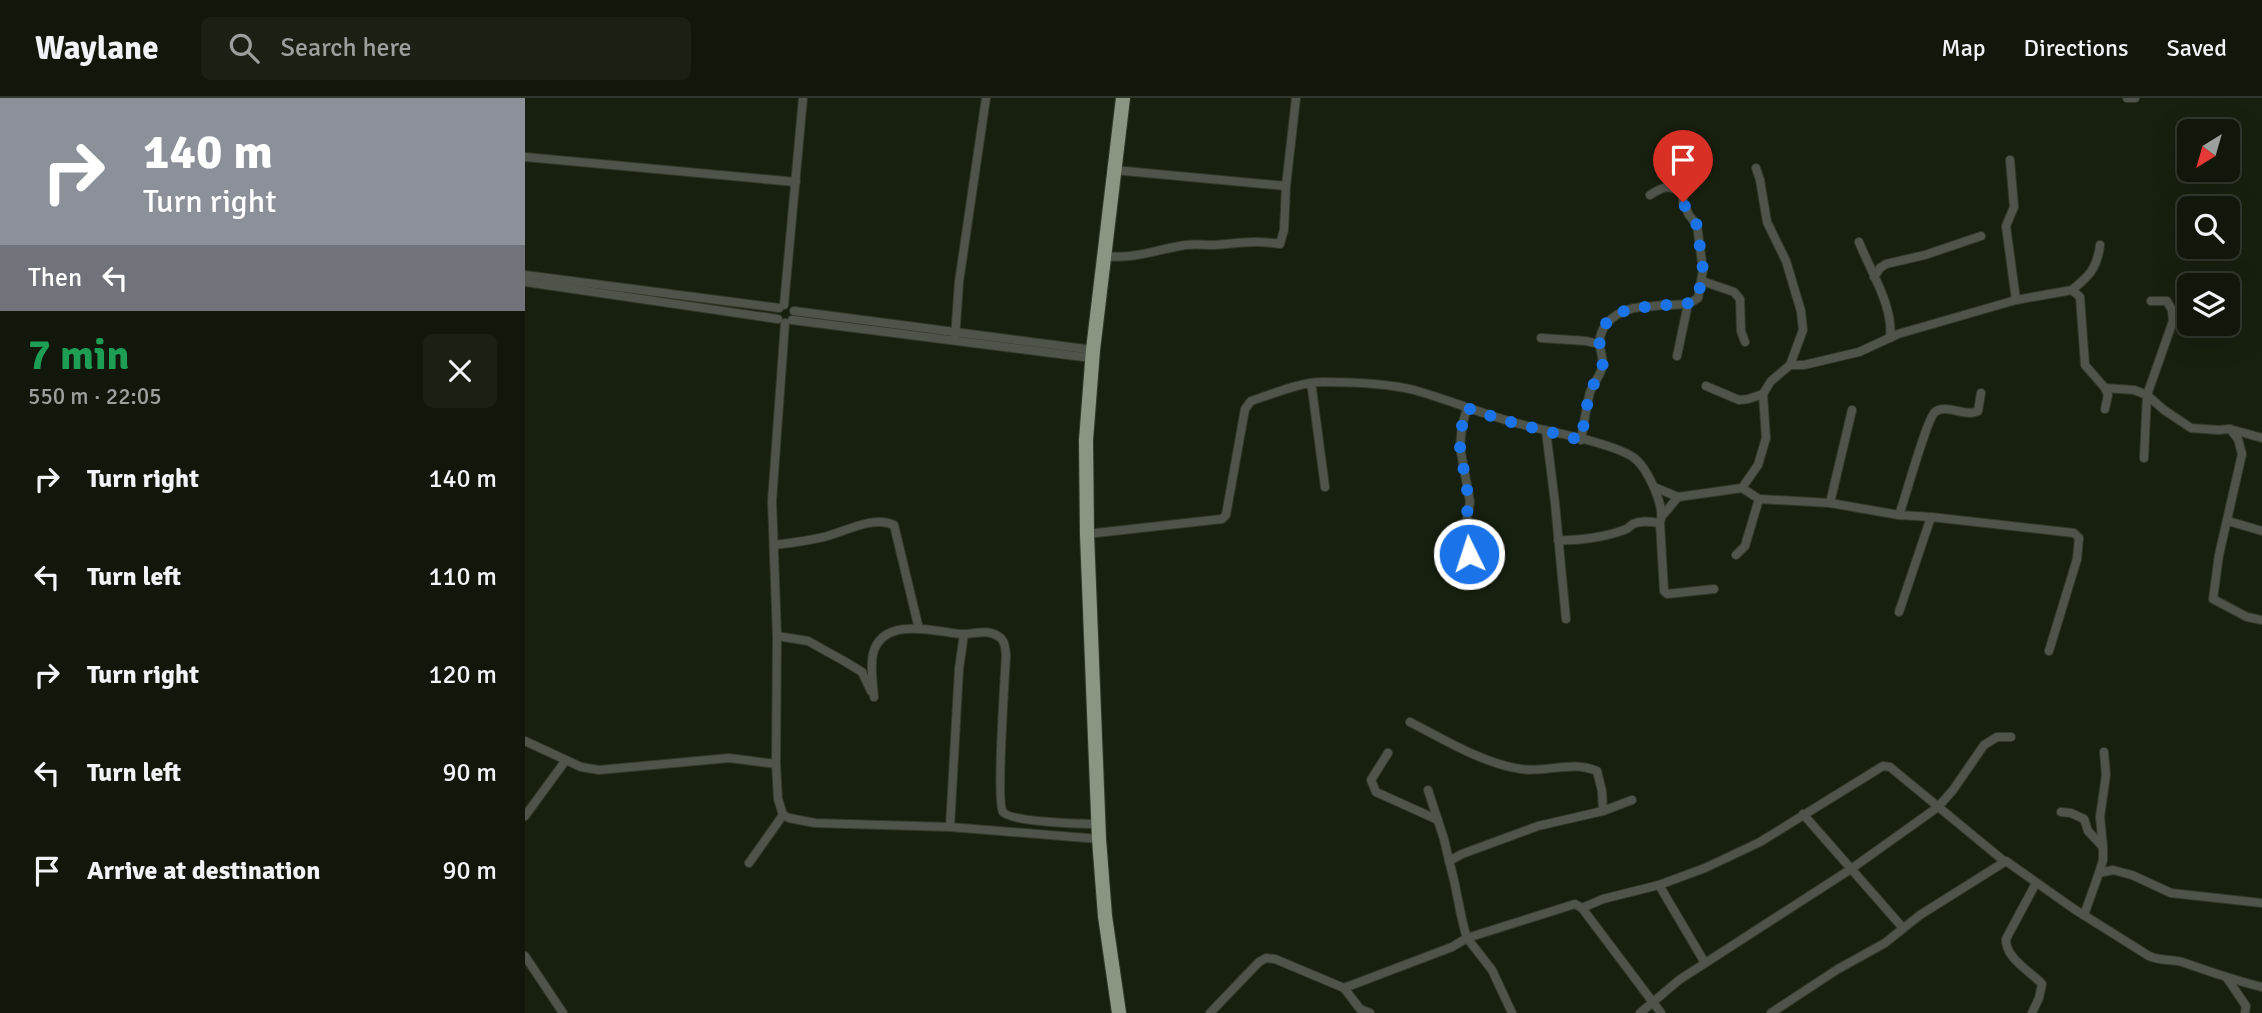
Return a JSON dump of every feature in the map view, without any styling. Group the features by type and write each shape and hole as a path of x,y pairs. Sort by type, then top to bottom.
{"highway":[{"path":"1119,1013 1105,916 1098,824 1086,440 1092,354 1123,98"}],"street":[{"path":"787,318 776,312 781,306 803,98"},
{"path":"955,336 959,282 986,98"},
{"path":"1104,256 1133,257 1186,245 1216,245 1241,241 1280,244 1284,230 1296,98"},
{"path":"2127,98 2135,98"},
{"path":"525,157 796,182"},
{"path":"2010,160 2014,207 2006,226 2016,300"},
{"path":"1742,488 1758,465 1766,438 1763,394 1771,381 1790,365 1803,330 1801,311 1786,261 1767,222 1756,168"},
{"path":"1114,170 1286,186"},
{"path":"1581,440 1588,399 1602,369 1603,356 1599,344 1602,329 1617,313 1640,307 1688,304 1698,298 1703,270 1697,225 1683,202 1683,192 1663,187 1650,195"},
{"path":"1874,277 1879,268 1887,264 1925,256 1981,236"},
{"path":"1859,242 1892,326 1890,338"},
{"path":"1790,365 1804,365 1859,352 1890,338 2016,300 2072,290 2091,274 2100,246"},
{"path":"525,275 791,307 787,318 772,501 777,636 776,764 778,799 783,815"},
{"path":"1702,281 1734,292 1739,299 1741,331 1745,342"},
{"path":"525,282 787,318 1092,354"},
{"path":"2072,290 2080,297 2085,365 2105,388 2108,395 2105,408"},
{"path":"2144,458 2147,395 2172,321 2172,310 2167,301 2151,301"},
{"path":"1677,356 1688,304"},
{"path":"1541,338 1599,344"},
{"path":"1087,534 1221,519 1226,515 1245,409 1251,401 1319,382 1365,384 1412,390 1631,456 1654,487 1662,519 1664,591 1667,594 1714,589"},
{"path":"1310,384 1325,487"},
{"path":"1706,386 1739,400 1763,394"},
{"path":"2105,388 2134,390 2147,395 2164,411 2191,428 2230,429 2262,438"},
{"path":"1899,515 1924,432 1934,412 1942,410 1972,414 1978,411 1981,393"},
{"path":"1467,408 1460,447 1469,502 1465,524 1472,574"},
{"path":"1830,503 1852,410"},
{"path":"2230,429 2238,439 2242,454 2219,555 2213,599 2247,617 2262,620"},
{"path":"1546,431 1566,619"},
{"path":"1654,487 1678,497 1742,488 1759,499 1830,503 1899,515 2074,533 2079,538 2077,559 2049,651"},
{"path":"1558,540 1571,541 1625,530 1635,523 1662,519 1678,497"},
{"path":"1737,555 1745,545 1759,499"},
{"path":"1899,612 1931,517"},
{"path":"774,545 801,542 878,522 894,524 919,629"},
{"path":"2228,522 2262,531"},
{"path":"777,636 808,640 862,672 874,697 872,656 879,642 889,633 919,629 964,634 992,633 1003,639 1005,648 1000,777 1002,811 1009,816 1025,819 1098,824"},
{"path":"950,827 964,634"},
{"path":"1410,722 1504,766 1524,770 1587,766 1597,771 1603,811"},
{"path":"1640,1013 1679,980 1851,869 1938,807 1985,745 1997,737 2011,737"},
{"path":"525,741 581,767 599,770 729,758 776,764"},
{"path":"2084,915 2103,860 2100,817 2106,775 2104,752"},
{"path":"1388,754 1371,780 1376,792 1438,820"},
{"path":"525,816 566,760"},
{"path":"1582,908 1602,899 1659,885 1705,868 1760,842 1883,766 1890,767 2004,861 2149,956 2158,960 2179,961 2262,987"},
{"path":"1428,790 1449,861 1459,914 1467,938 1492,970 1512,1013"},
{"path":"1449,861 1538,826 1603,811 1632,800"},
{"path":"2060,812 2071,813 2084,819 2100,817"},
{"path":"1803,814 1903,928"},
{"path":"783,815 815,823 950,827 1099,839"},
{"path":"749,863 783,815"},
{"path":"2084,819 2088,831 2103,847"},
{"path":"1773,1012 1846,963 1885,943 1903,928 2004,861"},
{"path":"2099,873 2113,870 2132,875 2171,893 2262,903"},
{"path":"2032,1013 2042,984 2010,954 2006,939 2036,883"},
{"path":"1659,885 1705,963"},
{"path":"1344,988 1452,947 1467,938 1575,904 1582,908 1661,1013"},
{"path":"525,956 563,1013"},
{"path":"1210,1013 1266,958 1275,959 1344,988 1360,1009 1370,1013"},
{"path":"2227,978 2246,1006 2245,1013"}],"route":[{"path":"1469,554 1465,524 1469,502 1460,447 1467,408 1581,440 1591,389 1602,369 1603,356 1599,344 1602,329 1610,319 1617,313 1640,307 1654,308 1667,304 1680,306 1692,303 1698,298 1703,270 1697,225 1683,202"}]}
